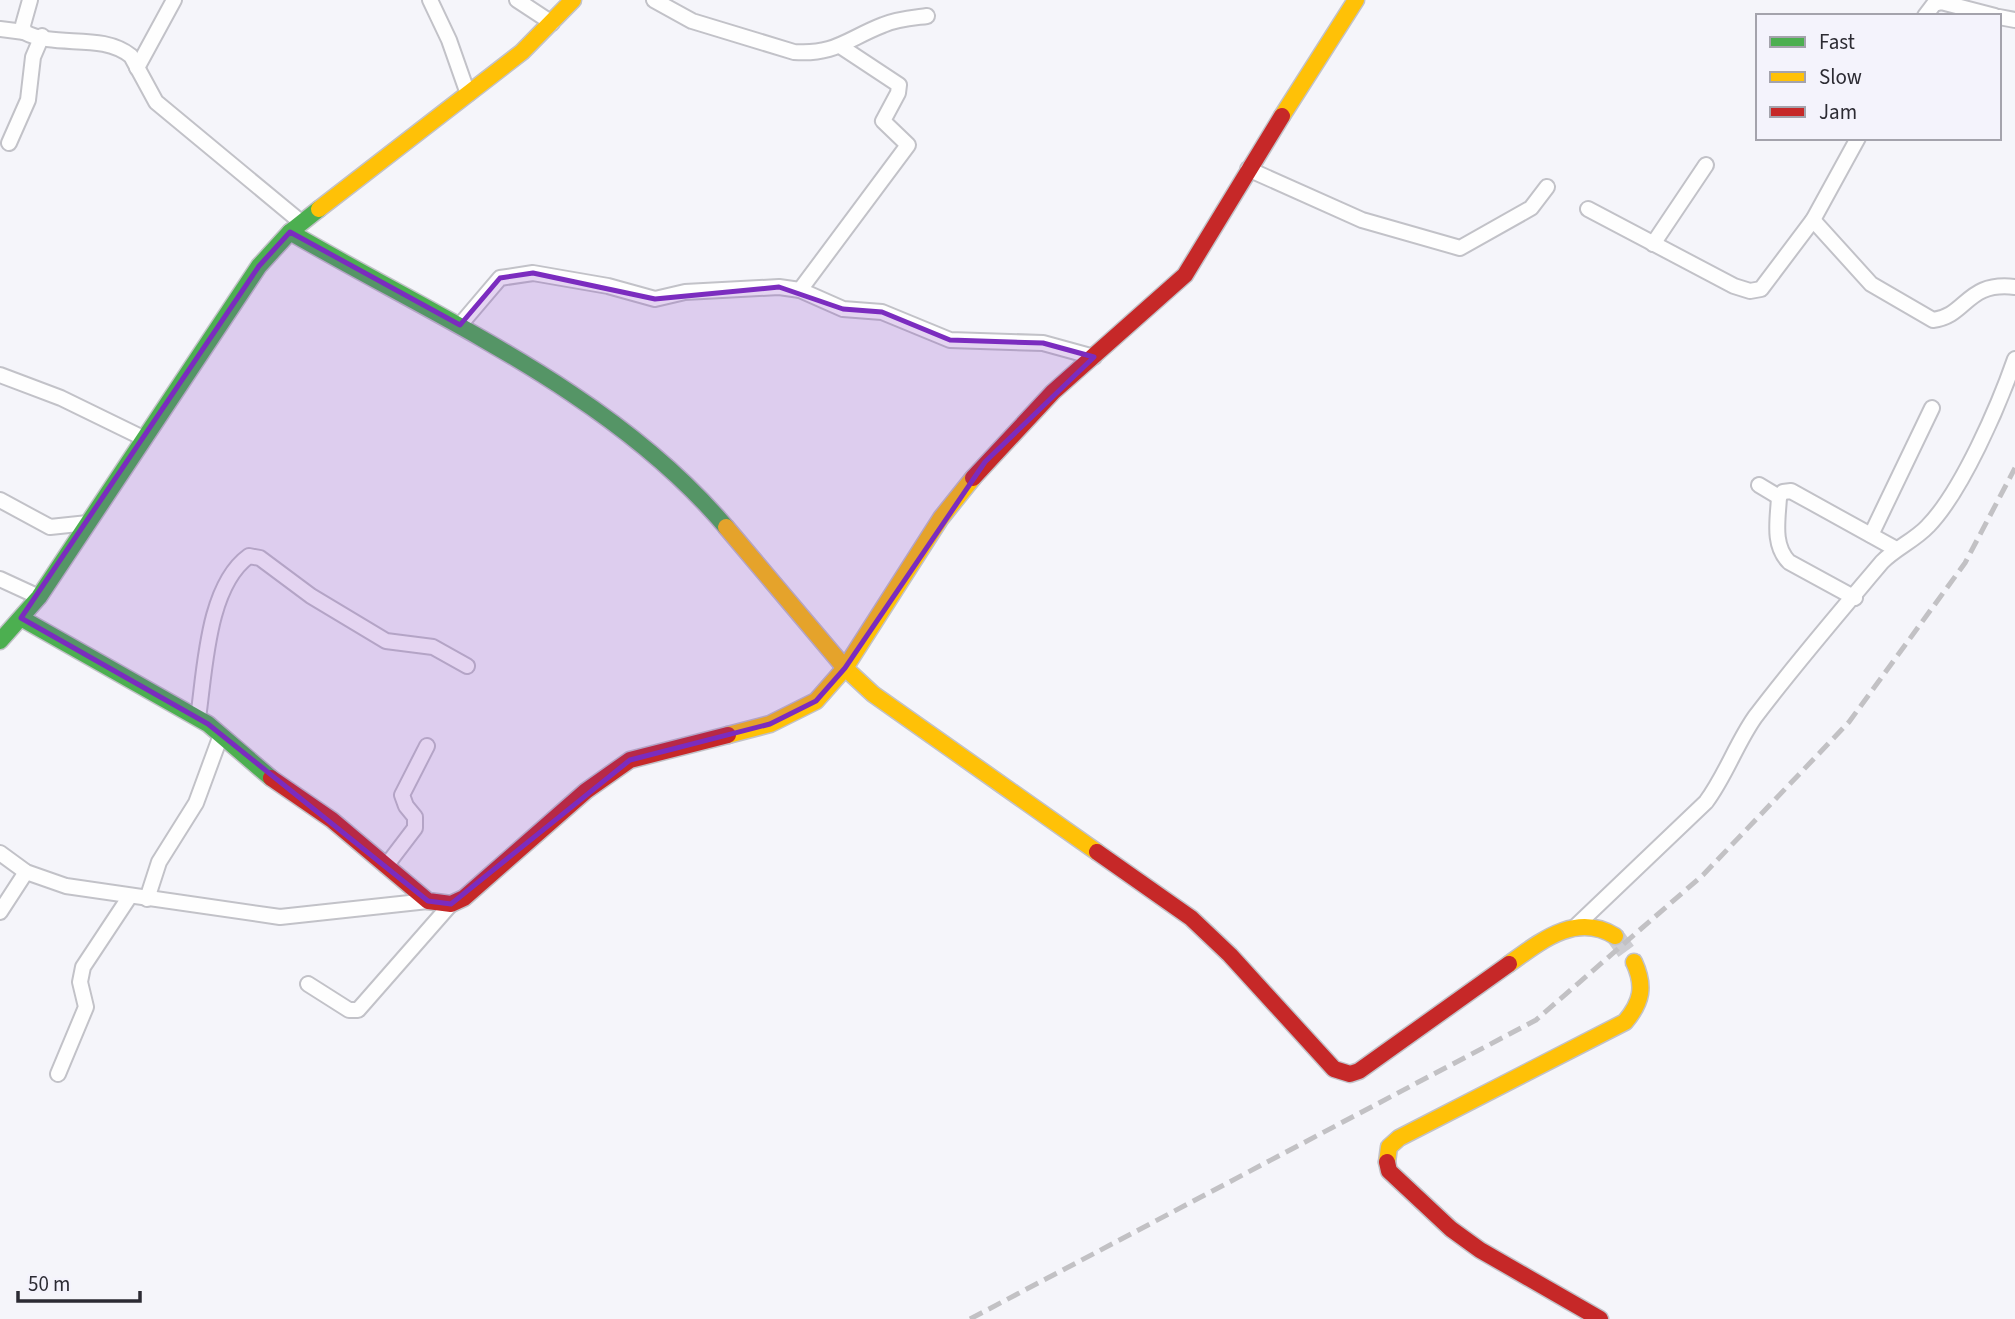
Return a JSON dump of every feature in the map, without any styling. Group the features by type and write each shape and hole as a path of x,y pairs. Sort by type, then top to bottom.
{"street":[{"path":"24,32 23,25 30,0"},
{"path":"137,68 160,20 174,0"},
{"path":"429,0 449,40 468,94"},
{"path":"517,0 552,23"},
{"path":"0,641 39,597 259,266 296,227 522,52 573,0"},
{"path":"654,0 692,21 794,51 821,53 886,23 927,16"},
{"path":"308,984 349,1010 358,1010 451,904 464,898 586,791 630,760 770,724 816,701 845,668 968,483 1030,415 1185,275 1208,246 1248,169 1356,0"},
{"path":"1926,14 1934,4 1950,2 1990,14"},
{"path":"0,29 117,47 131,56 156,102 296,227 376,282 506,350 617,427 689,485 845,668 873,694 1191,918 1230,955 1334,1069 1341,1073 1359,1071 1519,954 1548,936 1576,926 1594,926 1615,936"},
{"path":"9,144 28,100 33,57 42,36"},
{"path":"800,290 908,145 883,121 898,93 899,85 840,46"},
{"path":"1588,209 1734,286 1750,291 1761,289 1813,220 1857,140"},
{"path":"1653,244 1706,165"},
{"path":"1248,169 1362,220 1456,248 1464,248 1505,220 1531,208 1547,187"},
{"path":"1813,220 1871,285 1933,320 1941,319 1977,291 1997,286 2015,287"},
{"path":"460,325 493,284 520,273 608,286 655,299 685,292 752,288 800,290 843,309 882,312 950,340 1043,343 1094,356"},
{"path":"1576,926 1706,802 1720,783 1754,719 1896,549 1914,538 1940,512 1976,446 2015,359"},
{"path":"0,375 61,398 143,438"},
{"path":"1871,535 1932,408"},
{"path":"1759,485 1779,497"},
{"path":"1854,598 1789,562 1782,555 1777,537 1779,497 1783,492 1791,491 1896,549"},
{"path":"0,500 50,527 88,523"},
{"path":"198,718 215,615 227,580 249,556 260,558 318,601 386,641 433,647 467,666"},
{"path":"0,579 39,597"},
{"path":"21,618 198,718 266,775 332,820 428,901"},
{"path":"148,899 159,862 196,803 221,735"},
{"path":"386,866 415,828 415,817 406,806 402,795 427,746"},
{"path":"0,853 26,872 66,886 280,917 428,901 451,904"},
{"path":"0,912 26,872"},
{"path":"58,1074 86,1007 80,982 83,967 130,896"},
{"path":"1600,1319 1451,1230 1389,1171 1386,1156 1399,1138 1625,1022 1641,1003 1643,989 1634,962"}],"highlighted area":[{"path":"290,232 460,325 500,278 533,273 655,299 779,287 843,309 882,312 950,340 1043,343 1094,357 985,462 845,668 816,701 770,724 630,760 451,904 428,901 208,724 21,618 259,266"}],"tunnel":[{"path":"1615,936 1634,962"}],"railway":[{"path":"970,1319 1536,1020 1703,875 1849,722 1965,563 2015,468"}],"traffic: fast":[{"path":"0,641 39,597 259,266 290,232 319,209"},
{"path":"290,232 464,328 578,398 631,437 681,479 726,527"},
{"path":"21,618 208,724 271,778"}],"traffic: slow":[{"path":"319,209 522,52 573,0"},
{"path":"1282,116 1356,0"},
{"path":"728,735 770,724 816,701 845,668 941,518 973,478"},
{"path":"726,527 845,668 873,694 1097,852"},
{"path":"1509,964 1546,939 1573,928 1601,929 1615,936"},
{"path":"1387,1162 1389,1147 1399,1138 1625,1022 1635,1008 1640,993 1640,979 1634,962"}],"traffic: jam":[{"path":"973,478 1053,392 1185,275 1282,116"},
{"path":"271,778 332,820 428,901 451,904 464,898 586,791 630,760 728,735"},
{"path":"1097,852 1191,918 1230,955 1334,1069 1350,1074 1359,1071 1509,964"},
{"path":"1387,1162 1389,1171 1451,1229 1480,1250 1600,1319"}]}
